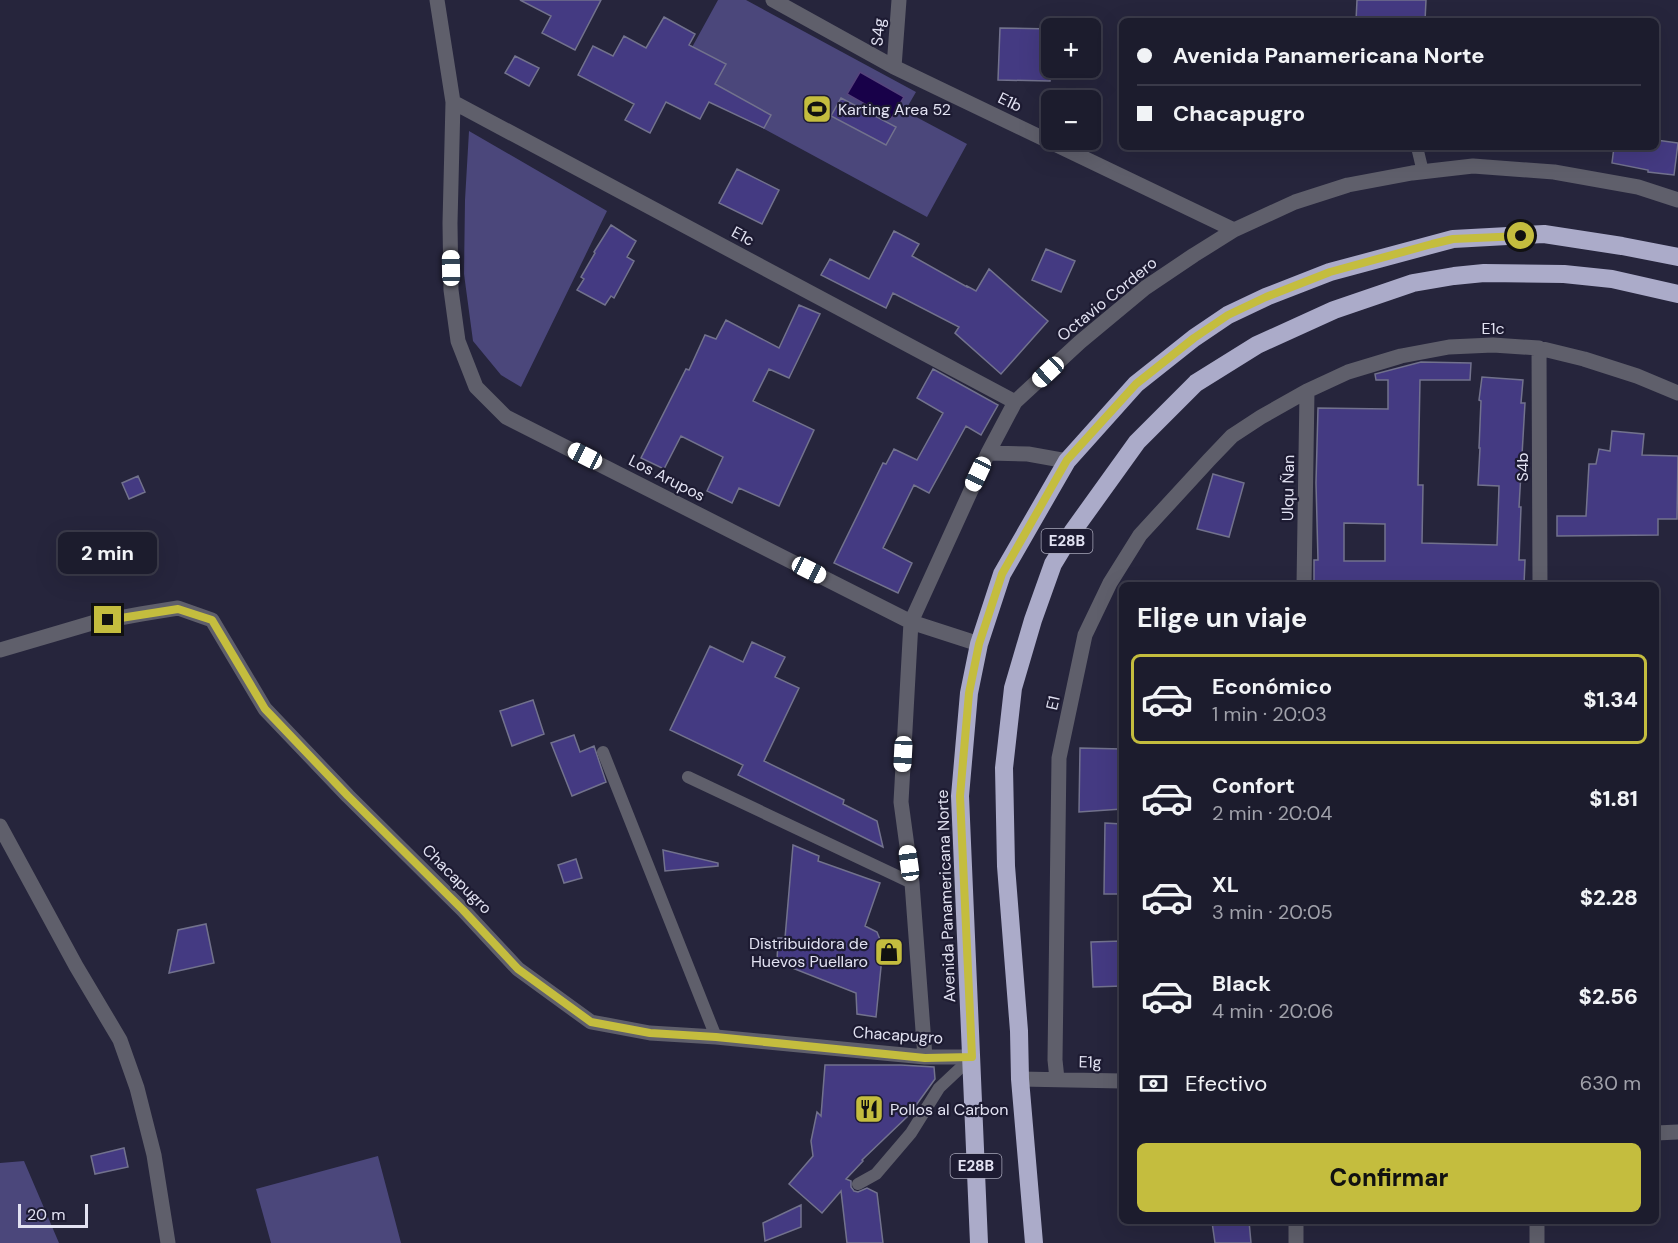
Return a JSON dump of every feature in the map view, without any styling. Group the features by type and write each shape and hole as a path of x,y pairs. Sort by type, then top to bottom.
{"highway":[{"name":"Avenida Panamericana Norte","path":"979,1243 960,796 969,693 979,644 1002,574 1067,460 1136,384 1194,338 1228,315 1266,297 1330,272 1453,239 1544,234 1678,257"},
{"name":"E28B","path":"1034,1243 1020,1079 1019,1031 1006,866 1004,768 1013,688 1053,564 1073,531 1137,442 1196,383 1257,345 1334,310 1413,283 1484,273 1564,274 1612,279 1678,294"}],"street":[{"name":"Los Arupos","path":"436,0 453,102 451,290 458,341 476,387 506,417 911,622 979,644"},
{"name":"E1b","path":"773,0 894,67 1234,230"},
{"name":"S4g","path":"894,67 899,0"},
{"name":"E1c","path":"453,102 1015,402"},
{"name":"Octavio Cordero","path":"925,1058 912,883 901,802 911,622 988,453 1015,402 1080,342 1145,288 1234,230 1295,202 1348,185 1473,166 1554,172 1638,187 1678,200"},
{"name":"E1c","path":"1307,391 1348,372 1411,354 1449,347 1493,345 1539,348 1626,373 1678,393"},
{"name":"S4b","path":"1539,348 1540,582"},
{"name":"Ulqu Ñan","path":"1304,582 1307,391"},
{"name":"E1","path":"1058,1079 1055,1060 1059,758 1085,636 1110,583 1140,535 1186,483 1232,436 1260,417 1307,391"},
{"path":"988,453 1028,454 1067,460"},
{"name":"Chacapugro","path":"0,650 92,623 150,612 178,609 212,620 265,709 518,969 591,1022 650,1033 716,1037 925,1058 972,1057"},
{"path":"0,826 76,966 120,1040 137,1088 154,1155 168,1243"},
{"path":"1020,1079 1058,1079"},
{"name":"E1g","path":"1058,1079 1119,1081"},
{"path":"1659,1133 1678,1132"},
{"path":"1296,1224 1296,1243"},
{"path":"1537,1224 1537,1243"}],"lane":[{"path":"1418,150 1423,172"},
{"path":"603,752 716,1037"},
{"path":"688,777 912,883"},
{"path":"858,1184 876,1174 911,1133 939,1088 972,1057"}],"shaded area":[{"name":"Karting Area 52","path":"718,0 746,0 916,92 905,111 967,144 927,217 674,80"},
{"path":"860,72 904,97 891,119 847,94"},
{"path":"469,131 607,211 521,387 501,375 473,341 464,274"},
{"path":"378,1156 401,1243 271,1243 256,1189"},
{"path":"24,1161 59,1243 0,1243 0,1163"}],"building":[{"path":"520,0 601,0 575,50 542,33 551,16"},
{"path":"1357,0 1426,0 1425,18 1356,18"},
{"path":"664,17 695,34 689,45 726,64 715,84 771,115 764,128 709,102 700,119 666,102 650,133 625,120 634,104 578,75 593,46 613,56 624,36 646,48"},
{"path":"1000,28 1041,29 1041,78 1050,78 1050,81 998,80"},
{"path":"515,56 539,68 529,86 505,73"},
{"path":"841,98 896,127 886,145 831,116"},
{"path":"1659,140 1678,143 1674,175 1648,172 1648,170 1612,163 1614,150 1659,150"},
{"path":"737,169 779,190 762,224 719,203"},
{"path":"611,225 636,241 627,257 634,261 614,298 611,296 605,305 577,290 584,279 581,277 594,252"},
{"path":"894,231 919,244 912,256 976,291 989,269 1048,321 1001,374 955,333 959,327 893,293 886,308 821,275 830,259 869,279"},
{"path":"1046,249 1075,261 1061,292 1032,280"},
{"path":"799,305 820,314 789,378 769,369 753,401 814,430 779,506 739,488 732,503 707,491 723,457 681,436 664,469 641,458 686,369 689,370 705,335 716,339 726,320 779,348"},
{"path":"1421,362 1471,363 1470,380 1420,380 1418,485 1423,485 1422,543 1497,545 1499,486 1478,485 1481,401 1479,400 1482,377 1523,380 1521,403 1525,403 1519,507 1521,507 1519,560 1525,560 1524,582 1314,582 1314,560 1318,560 1316,483 1318,408 1388,409 1388,380 1376,380 1375,374","holes":["1344,523 1385,524 1385,561 1344,561"]},
{"path":"933,369 998,405 981,435 966,426 929,493 914,485 883,548 912,563 898,593 834,563 883,463 886,464 894,449 917,460 943,413 917,398"},
{"path":"1612,431 1644,434 1642,455 1678,456 1677,519 1658,519 1658,535 1557,536 1557,516 1586,516 1589,464 1596,464 1599,449 1610,451"},
{"path":"1213,474 1244,483 1229,537 1197,529"},
{"path":"138,476 145,492 129,499 122,483"},
{"path":"752,642 785,657 775,677 799,688 764,761 844,800 843,804 877,821 883,847 738,775 743,765 670,730 710,646 743,662"},
{"path":"533,700 544,734 512,746 500,711"},
{"path":"574,735 580,752 594,746 606,782 572,796 551,743"},
{"path":"1080,748 1119,749 1119,809 1079,812"},
{"path":"1105,823 1119,824 1119,894 1104,894"},
{"path":"793,845 819,856 818,861 880,883 865,926 877,932 883,947 876,1017 857,1014 856,993 777,962 778,938 785,938"},
{"path":"663,850 718,863 718,866 665,871"},
{"path":"576,859 582,878 564,883 558,865"},
{"path":"206,924 214,963 169,973 178,930"},
{"path":"1119,941 1119,986 1093,987 1091,942"},
{"path":"825,1065 934,1067 935,1079 909,1115 862,1160 846,1179 851,1181 854,1191 858,1192 867,1188 877,1193 883,1243 847,1243 841,1191 822,1213 789,1184 813,1156 811,1141 817,1112 821,1116"},
{"path":"124,1148 128,1167 95,1174 91,1156"},
{"path":"801,1205 801,1227 765,1241 763,1223"},
{"path":"1212,1224 1249,1224 1251,1243 1215,1243"}],"place":[{"name":"Karting Area 52","path":"817,109"},
{"name":"Distribuidora de Huevos Puellaro","path":"889,952"},
{"name":"Pollos al Carbon","path":"869,1109"}],"route":[{"path":"108,620 178,609 212,620 265,709 518,969 591,1022 650,1033 716,1037 925,1058 972,1057 960,796 969,693 979,644 1002,574 1067,460 1136,384 1194,338 1228,315 1266,297 1330,272 1432,244 1453,239 1521,236"}]}
